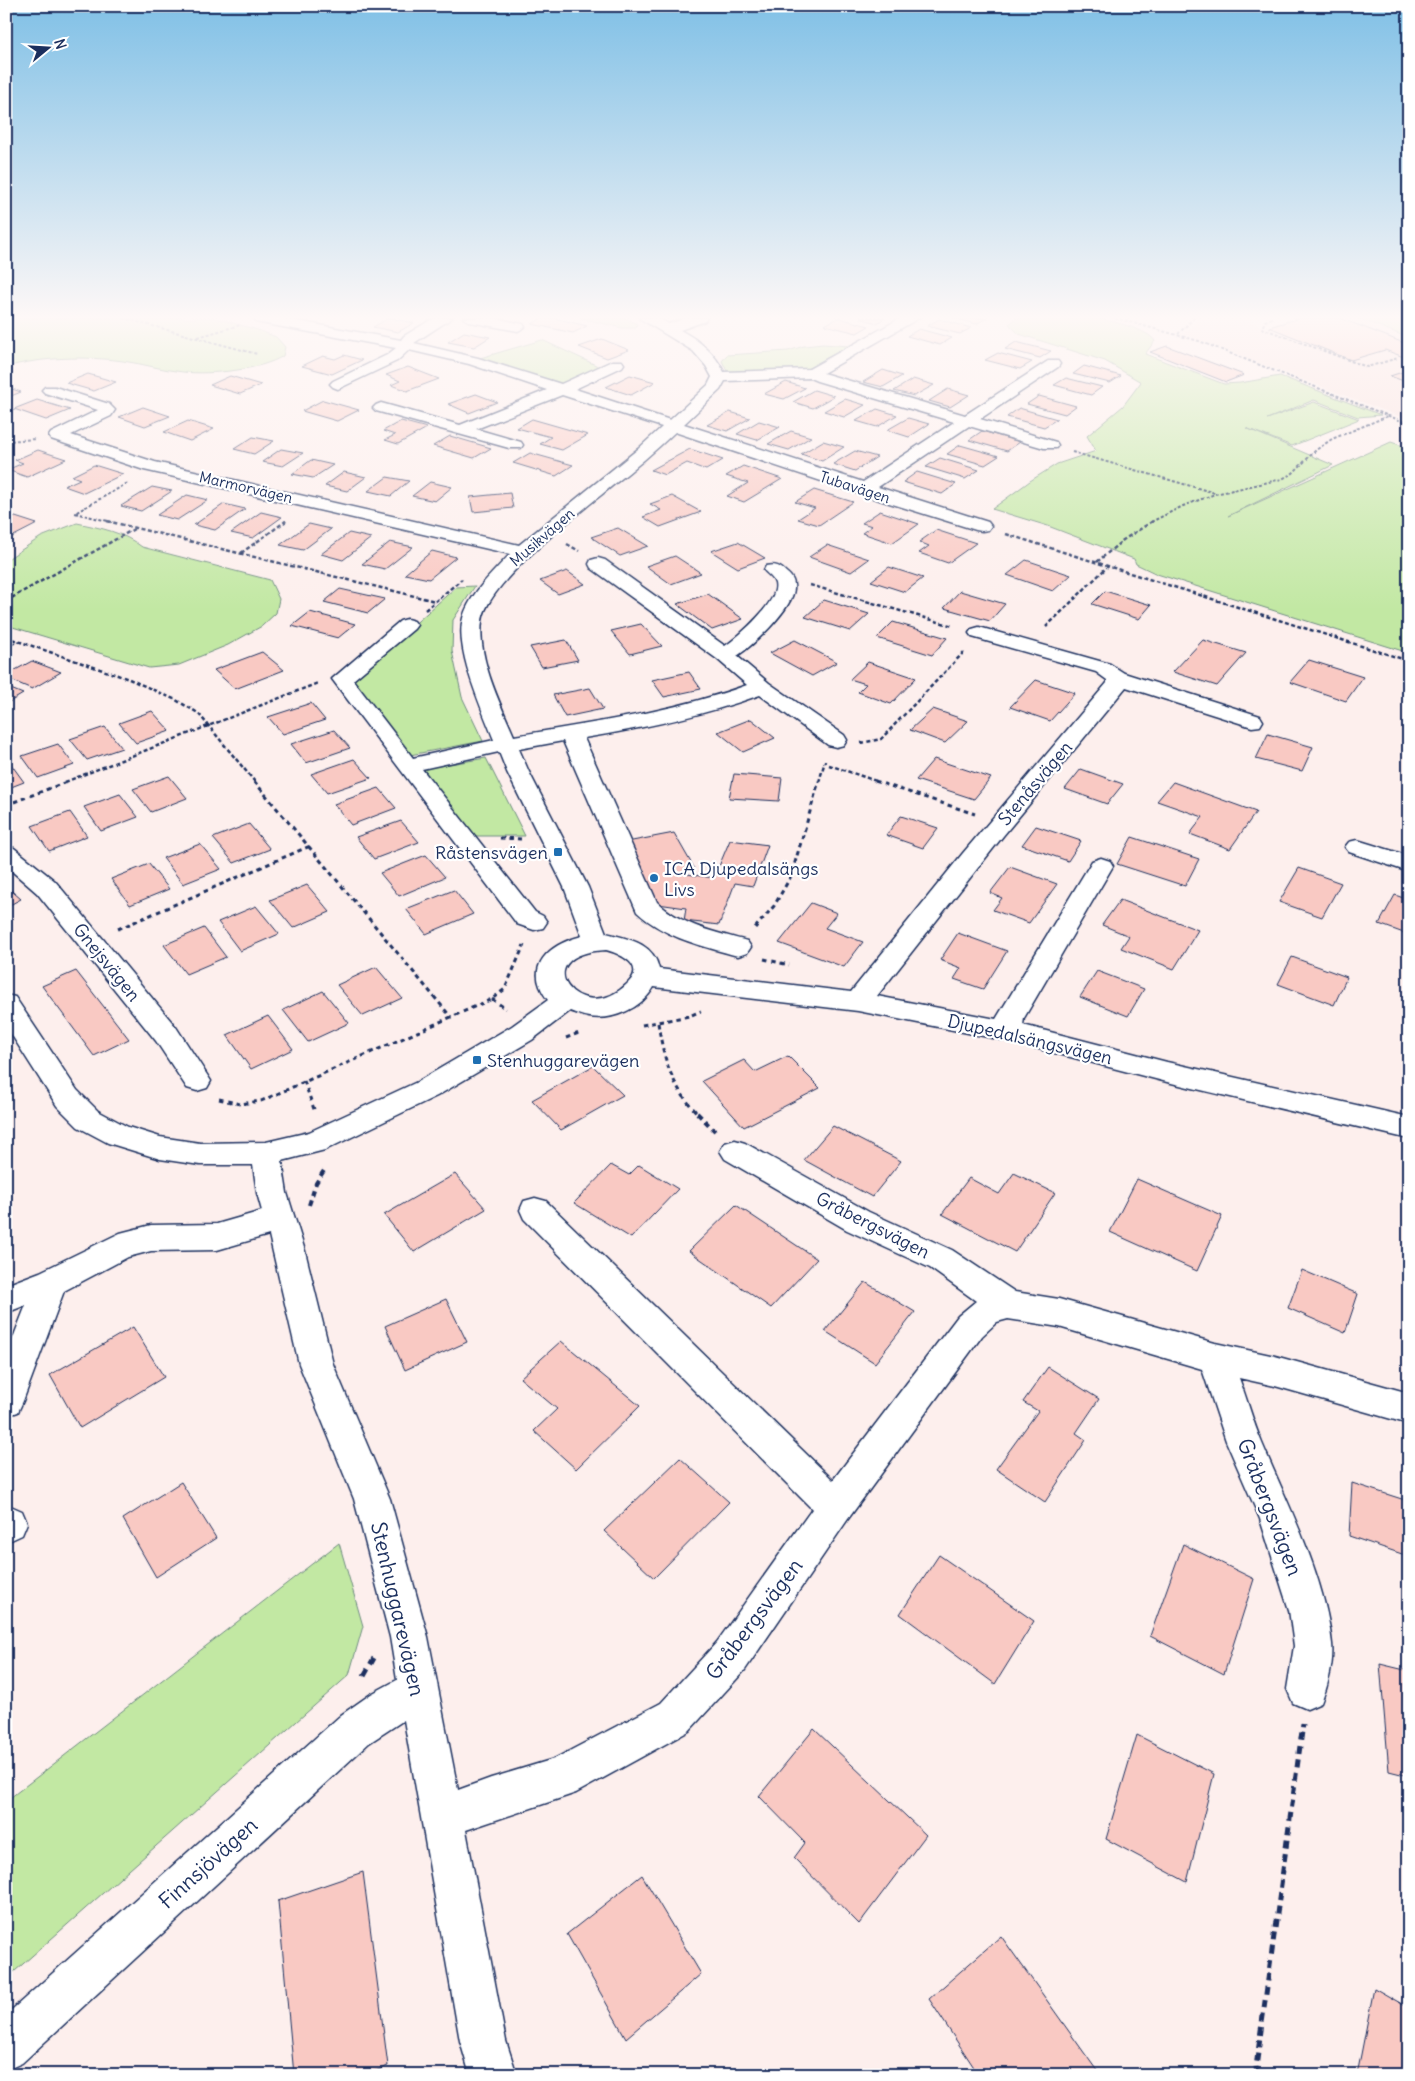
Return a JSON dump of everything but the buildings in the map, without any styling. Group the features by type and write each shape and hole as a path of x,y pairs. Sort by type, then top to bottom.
{"street":[{"path":"57,436 101,415"},
{"path":"407,415 515,445"},
{"path":"461,430 498,415"},
{"name":"Tubavägen","path":"636,415 982,526"},
{"name":"Musikvägen","path":"597,941 576,887 506,745 478,673 472,642 472,619 512,548 548,531 684,415"},
{"path":"945,415 1050,445"},
{"path":"863,489 973,415"},
{"name":"Marmorvägen","path":"57,436 155,467 512,548"},
{"path":"598,564 724,655 762,687 836,740"},
{"path":"724,655 740,645 771,615 785,590 784,580 773,570"},
{"path":"407,625 342,679 465,841 526,918 534,922"},
{"path":"979,633 1103,668 1118,677 1252,721"},
{"name":"Stenåsvägen","path":"858,1002 1002,822 1082,728 1102,700 1118,684 1118,677"},
{"path":"408,766 506,745 687,712 740,696 762,687"},
{"path":"571,734 646,906 657,918 678,928 738,947"},
{"path":"1358,847 1409,864"},
{"name":"Gnejsvägen","path":"6,853 46,887 166,1034 197,1082"},
{"path":"1008,1031 1010,1018 1101,866"},
{"path":"597,941 623,945 637,953 646,964 647,977 641,989 620,1003 592,1008 566,1000 555,990 552,984 551,970 558,958 571,948 597,941"},
{"name":"Djupedalsängsvägen","path":"647,977 858,1002 1008,1031 1167,1072 1409,1128"},
{"path":"6,1004 67,1098 88,1118 118,1135 160,1148 200,1154 266,1153 315,1142 427,1089 522,1033 566,1000"},
{"name":"Gråbergsvägen","path":"735,1151 858,1221 942,1259 1008,1305"},
{"name":"Stenhuggarevägen","path":"266,1153 272,1194 295,1217 289,1251 316,1364 372,1499 409,1637 484,2041 494,2075"},
{"path":"535,1210 835,1507"},
{"path":"6,1299 51,1282 120,1246 151,1238 217,1237 295,1217"},
{"path":"6,1401 51,1282"},
{"name":"Gråbergsvägen","path":"443,1817 491,1799 561,1778 675,1717 731,1656 835,1507 970,1326 987,1311 1008,1305 1059,1312 1215,1358 1275,1370 1409,1409"},
{"name":"Gråbergsvägen","path":"1215,1358 1244,1441 1278,1519 1308,1610 1313,1646 1308,1689"},
{"name":"Finnsjövägen","path":"6,2047 355,1729 386,1708 418,1690"}],"path":[{"path":"1097,562 1116,544 1184,506 1216,493 1280,480 1295,473 1316,450 1357,426 1388,416 1409,424"},
{"path":"6,440 57,436"},
{"path":"1050,445 1216,493"},
{"path":"155,467 75,513 435,601"},
{"path":"240,553 314,502"},
{"path":"982,526 1409,661"},
{"path":"6,601 135,528"},
{"path":"548,531 598,564"},
{"path":"407,625 435,601 512,548"},
{"path":"1026,647 1108,566"},
{"path":"738,947 774,906 792,876 824,764 836,740 849,744 873,742 881,739 976,640 979,633 810,585 785,590"},
{"path":"6,637 146,685 172,697 198,713 451,1017"},
{"path":"6,648 18,641"},
{"path":"6,805 321,682 342,679"},
{"path":"824,764 1002,822"},
{"path":"465,841 474,838 521,839"},
{"path":"89,941 310,846"},
{"path":"197,1082 217,1098 231,1104 245,1105 260,1101 492,999 505,989 534,922"},
{"path":"638,1025 658,1023 689,1016 708,1008 713,984"},
{"path":"658,1023 667,1072 674,1087 692,1109 735,1151"},
{"path":"562,1040 587,1030"},
{"path":"295,1217 309,1205 316,1183 328,1163"},
{"path":"1257,2075 1308,1689"}],"shaded area":[{"path":"1396,415 1409,415 1409,420"}],"green space":[{"path":"1112,415 1277,415 1267,419 1278,415 1349,415 1359,419 1292,446 1246,428 1333,465 1228,516 1391,442 1409,448 1409,653 1157,574 1136,564 1134,559 1048,526 992,509 1057,464 1096,451 1087,436"},
{"path":"1353,415 1380,415 1358,417"},
{"path":"77,523 119,534 142,547 270,580 279,599 276,613 262,626 228,645 179,665 149,668 6,625 6,560 41,537"},
{"path":"475,586 453,620 452,651 462,697 483,741 410,755 352,680 456,587"},
{"path":"486,758 525,836 471,836 420,769"},
{"path":"339,1543 363,1626 349,1675 6,1979 6,1801"}],"place":[{"name":"Råstensvägen","path":"558,852"},
{"name":"ICA Djupedalsängs Livs","path":"654,878"},
{"name":"Stenhuggarevägen","path":"477,1060"}]}
